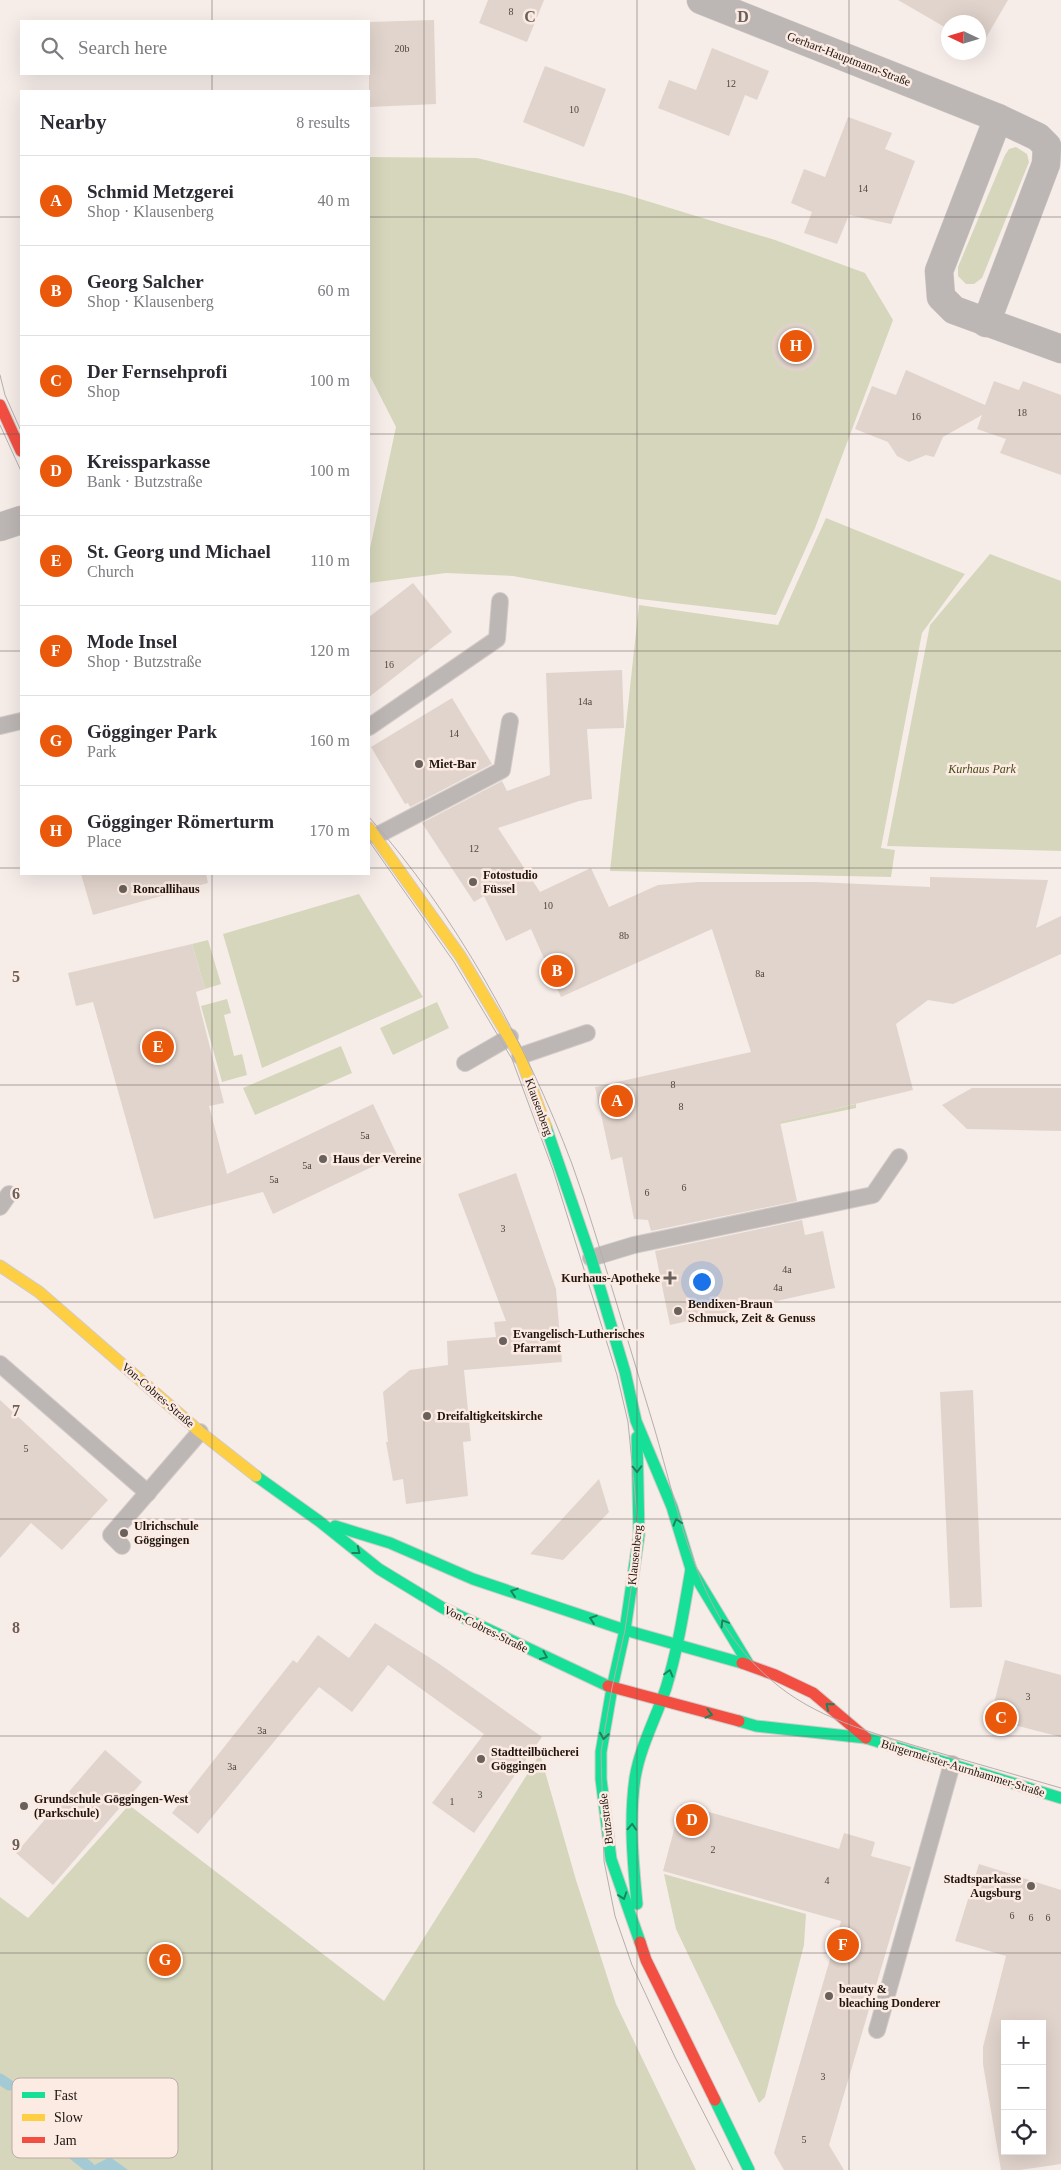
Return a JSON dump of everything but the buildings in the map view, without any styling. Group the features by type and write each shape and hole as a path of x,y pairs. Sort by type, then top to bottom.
{"street":[{"name":"Gerhart-Hauptmann-Straße","path":"701,0 998,118 1038,136 1047,146 1046,164 986,323"},
{"path":"998,118 939,271 941,297 954,310 1061,349"},
{"path":"0,405 20,449"},
{"path":"0,527 20,520"},
{"name":"Klausenberg","path":"372,832 461,957 520,1056 561,1167 591,1258 625,1372 636,1420 672,1507 691,1569 750,1665"},
{"name":"Von-Cobres-Straße","path":"0,1266 39,1292 200,1432 275,1491 319,1521 379,1569 443,1608 612,1688"},
{"name":"Klausenberg","path":"612,1688 625,1630 640,1535 636,1420"},
{"name":"Von-Cobres-Straße","path":"319,1521 390,1544 473,1579 625,1630"},
{"name":"Klausenberg","path":"661,1702 677,1645 691,1569"},
{"name":"Bürgermeister-Aurnhammer-Straße","path":"625,1630 750,1665 813,1693 866,1738"},
{"name":"Bürgermeister-Aurnhammer-Straße","path":"612,1688 756,1726 866,1738 1061,1798"},
{"name":"Butzstraße","path":"612,1688 601,1752 601,1779 611,1859 640,1945 749,2170"},
{"name":"Butzstraße","path":"640,1945 631,1834 636,1778 640,1760 661,1702"}],"lane":[{"path":"370,726 497,639 500,601"},
{"path":"0,726 20,721"},
{"path":"372,832 502,770 510,721"},
{"path":"520,1056 587,1033"},
{"path":"465,1063 510,1037"},
{"path":"591,1258 634,1245 873,1195 899,1157"},
{"path":"0,1364 148,1494"},
{"path":"122,1546 110,1535 148,1494 200,1432"},
{"path":"877,2030 952,1764"}],"green space":[{"path":"1016,147 1027,154 1029,162 982,278 974,284 966,284 958,276 958,267 1005,155 1009,149"},
{"path":"370,157 477,158 624,194 775,240 865,273 893,320 815,528 776,615 640,599 513,576 446,573 370,583 370,548 396,427 370,376"},
{"path":"826,518 965,574 922,633 881,848 895,850 891,877 610,871 639,605 778,625"},
{"name":"Kurhaus Park","path":"990,554 1061,581 1061,851 887,846 930,625"},
{"path":"359,894 423,997 262,1068 223,934"},
{"path":"208,940 221,984 205,989 192,944"},
{"path":"227,999 231,1013 224,1015 234,1056 242,1054 247,1075 222,1082 201,1006"},
{"path":"437,1002 449,1028 393,1055 380,1028"},
{"path":"341,1046 352,1073 255,1115 243,1088"},
{"path":"856,1104 856,1108 657,1150"},
{"path":"540,1754 576,1880 616,2004 696,2170 0,2170 0,1897 28,1918 129,1805 384,2001"},
{"path":"664,1874 806,1914 804,1945 765,2097 759,2103 676,1929"}],"water":[{"path":"111,2158 128,2170 85,2170"}],"waterway":[{"path":"0,2079 9,2085"},
{"path":"78,2158 89,2167"}],"tram line":[{"path":"0,375 5,395 20,429"},
{"path":"0,425 20,469"},
{"path":"370,818 430,894 486,981 554,1119 584,1197 694,1562 724,1625 745,1653 770,1679 787,1693 824,1714 864,1730 1061,1788"},
{"path":"370,842 454,962 512,1059 553,1170 617,1375 628,1422 639,1535 625,1630 612,1688 601,1752 604,1861 615,1916 632,1965 675,2057 733,2170"}],"traffic: fast":[{"path":"546,1127 591,1258 625,1372 636,1421 672,1507 691,1569 749,1665"},
{"path":"637,1437 639,1535 625,1630 612,1688 601,1752 601,1779 611,1859 640,1942"},
{"path":"256,1476 319,1521 379,1569 443,1608 608,1686"},
{"path":"335,1526 390,1543 473,1579 625,1630 742,1663"},
{"path":"637,1904 632,1825 635,1778 637,1766 666,1688 674,1659 691,1569"},
{"path":"739,1721 756,1726 866,1738 1061,1798"},
{"path":"715,2100 749,2170"}],"traffic: slow":[{"path":"370,829 461,957 520,1056 546,1127"},
{"path":"0,1266 39,1292 200,1432 256,1476"}],"traffic: jam":[{"path":"0,405 20,449"},
{"path":"742,1663 775,1675 813,1693 866,1738"},
{"path":"608,1686 739,1721"},
{"path":"640,1942 646,1960 715,2100"}],"place":[{"name":"Gögginger Römerturm","path":"796,346"},
{"name":"Miet-Bar","path":"419,764"},
{"name":"Fotostudio Füssel","path":"473,882"},
{"name":"Roncallihaus","path":"123,889"},
{"name":"Georg Salcher","path":"557,971"},
{"name":"St. Georg und Michael","path":"158,1047"},
{"name":"Schmid Metzgerei","path":"617,1101"},
{"name":"Haus der Vereine","path":"323,1159"},
{"name":"Kurhaus-Apotheke","path":"670,1278"},
{"name":"Bendixen-Braun Schmuck, Zeit & Genuss","path":"678,1311"},
{"name":"Evangelisch-Lutherisches Pfarramt","path":"503,1341"},
{"name":"Dreifaltigkeitskirche","path":"427,1416"},
{"name":"Ulrichschule Göggingen","path":"124,1533"},
{"name":"Der Fernsehprofi","path":"1001,1718"},
{"name":"Stadtteilbücherei Göggingen","path":"481,1759"},
{"name":"Grundschule Göggingen-West (Parkschule)","path":"24,1806"},
{"name":"Kreissparkasse","path":"692,1820"},
{"name":"Stadtsparkasse Augsburg","path":"1031,1886"},
{"name":"Mode Insel","path":"843,1945"},
{"name":"Gögginger Park","path":"165,1960"},
{"name":"beauty & bleaching Donderer","path":"829,1996"}]}
